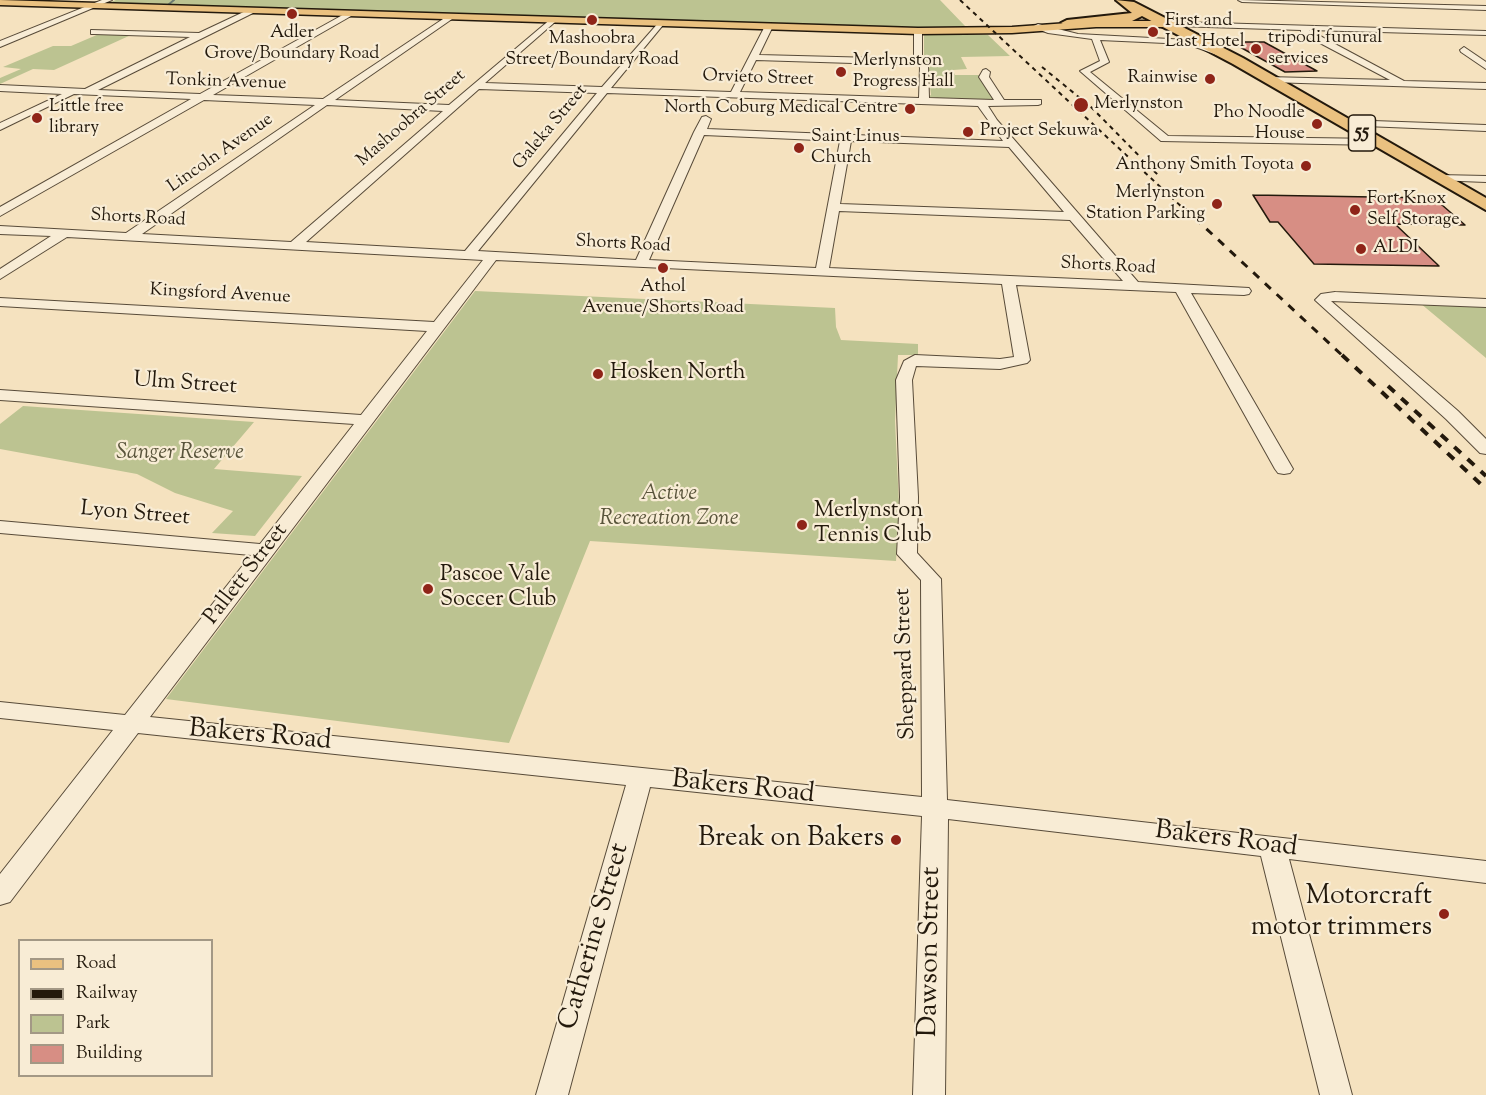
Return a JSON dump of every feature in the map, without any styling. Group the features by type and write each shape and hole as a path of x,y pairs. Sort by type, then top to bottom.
{"highway":[{"name":"55","path":"1128,1 1238,61 1486,205"},
{"path":"1052,29 1136,17 1138,14 1128,1"},
{"name":"55","path":"1171,23 1220,53 1238,61"}],"main road":[{"path":"0,2 918,31 995,31 1171,23"},
{"path":"1052,29 1110,24 1171,23"}],"street":[{"path":"0,44 108,0"},
{"path":"1241,0 1486,8"},
{"path":"1241,0 1262,10"},
{"path":"83,93 250,11"},
{"path":"0,212 348,14"},
{"path":"1272,15 1403,83"},
{"name":"Lincoln Avenue","path":"130,236 448,17"},
{"name":"Mashoobra Street","path":"295,245 552,20"},
{"name":"Galeka Street","path":"468,255 660,23"},
{"path":"1171,23 1486,33"},
{"path":"734,95 769,26"},
{"path":"1022,34 1052,29 1095,37 1188,42 1220,53"},
{"path":"918,31 920,62 924,66 924,101"},
{"path":"94,32 201,35"},
{"path":"0,37 15,38"},
{"path":"1095,37 1105,62 1084,71 1165,139 1378,142"},
{"path":"1150,39 1192,37"},
{"path":"1464,50 1486,66"},
{"path":"753,57 920,62"},
{"path":"986,72 984,77 1001,103"},
{"path":"1270,80 1486,86"},
{"name":"Orvieto Street","path":"478,86 981,103 1038,102"},
{"name":"Tonkin Avenue","path":"0,88 452,108"},
{"path":"0,127 72,92"},
{"path":"981,103 1012,144 1134,286"},
{"path":"641,264 706,119"},
{"path":"1345,123 1486,128"},
{"path":"699,132 1012,144"},
{"path":"822,272 846,138"},
{"path":"1439,178 1486,179"},
{"path":"832,207 1074,216"},
{"name":"Shorts Road","path":"0,230 641,264 1244,291"},
{"path":"0,275 65,233"},
{"name":"Pallett Street","path":"0,894 493,256"},
{"name":"Sheppard Street","path":"935,808 931,579 907,554 909,497 904,374 909,364 915,360 1000,364 1022,360 1008,280"},
{"path":"1181,288 1284,469"},
{"path":"1486,303 1335,296 1324,297 1323,302 1445,409 1486,450"},
{"name":"Kingsford Avenue","path":"0,302 437,327"},
{"name":"Ulm Street","path":"0,395 367,420"},
{"path":"0,411 18,397"},
{"name":"Lyon Street","path":"0,527 266,550"},
{"name":"Bakers Road","path":"0,710 935,808 1486,872"},
{"name":"Catherine Street","path":"552,1095 640,778"},
{"name":"Dawson Street","path":"929,1095 935,808"},
{"path":"1272,846 1336,1095"}],"green space":[{"path":"116,0 940,0 966,27 909,28 114,4 111,2"},
{"path":"924,33 988,35 1010,56 961,57 967,69 953,70 955,75 980,75 995,98 993,101 929,99 931,95 928,69 931,66 924,61"},
{"path":"99,34 131,35 54,70 33,69 0,84 0,78 21,69 3,67 53,46 71,46"},
{"name":"Active Recreation Zone","path":"475,291 835,308 836,327 841,340 918,344 918,355 898,355 895,421 899,505 896,561 590,541 509,743 166,699"},
{"path":"1420,303 1486,306 1486,358"},
{"name":"Sanger Reserve","path":"23,406 254,422 214,469 302,476 255,536 212,533 233,511 175,493 137,474 0,449 0,424"}],"building":[{"path":"1231,42 1264,42 1317,71 1285,72"},
{"path":"1253,195 1434,198 1465,225 1395,224 1439,266 1314,264 1278,222 1270,222"}],"waterway":[{"path":"168,5 174,0"}],"railway":[{"path":"960,0 1184,209"},
{"path":"1042,67 1091,107 1158,175"},
{"path":"1183,207 1344,357"},
{"path":"1342,355 1486,489"},
{"path":"1388,386 1486,476"}],"place":[{"name":"Adler Grove/Boundary Road","path":"292,14"},
{"name":"Mashoobra Street/Boundary Road","path":"592,20"},
{"name":"First and Last Hotel","path":"1153,32"},
{"name":"tripodi funural services","path":"1256,49"},
{"name":"Merlynston Progress Hall","path":"841,72"},
{"name":"Rainwise","path":"1210,79"},
{"name":"Merlynston","path":"1081,105"},
{"name":"North Coburg Medical Centre","path":"910,109"},
{"name":"Little free library","path":"37,118"},
{"name":"Pho Noodle House","path":"1317,124"},
{"name":"Project Sekuwa","path":"968,132"},
{"name":"Saint Linus Church","path":"799,148"},
{"name":"Anthony Smith Toyota","path":"1306,166"},
{"name":"Merlynston Station Parking","path":"1217,204"},
{"name":"Fort Knox Self Storage","path":"1355,210"},
{"name":"ALDI","path":"1361,249"},
{"name":"Athol Avenue/Shorts Road","path":"663,268"},
{"name":"Hosken North","path":"598,374"},
{"name":"Merlynston Tennis Club","path":"802,525"},
{"name":"Pascoe Vale Soccer Club","path":"428,589"},
{"name":"Break on Bakers","path":"896,840"},
{"name":"Motorcraft motor trimmers","path":"1444,914"}]}
